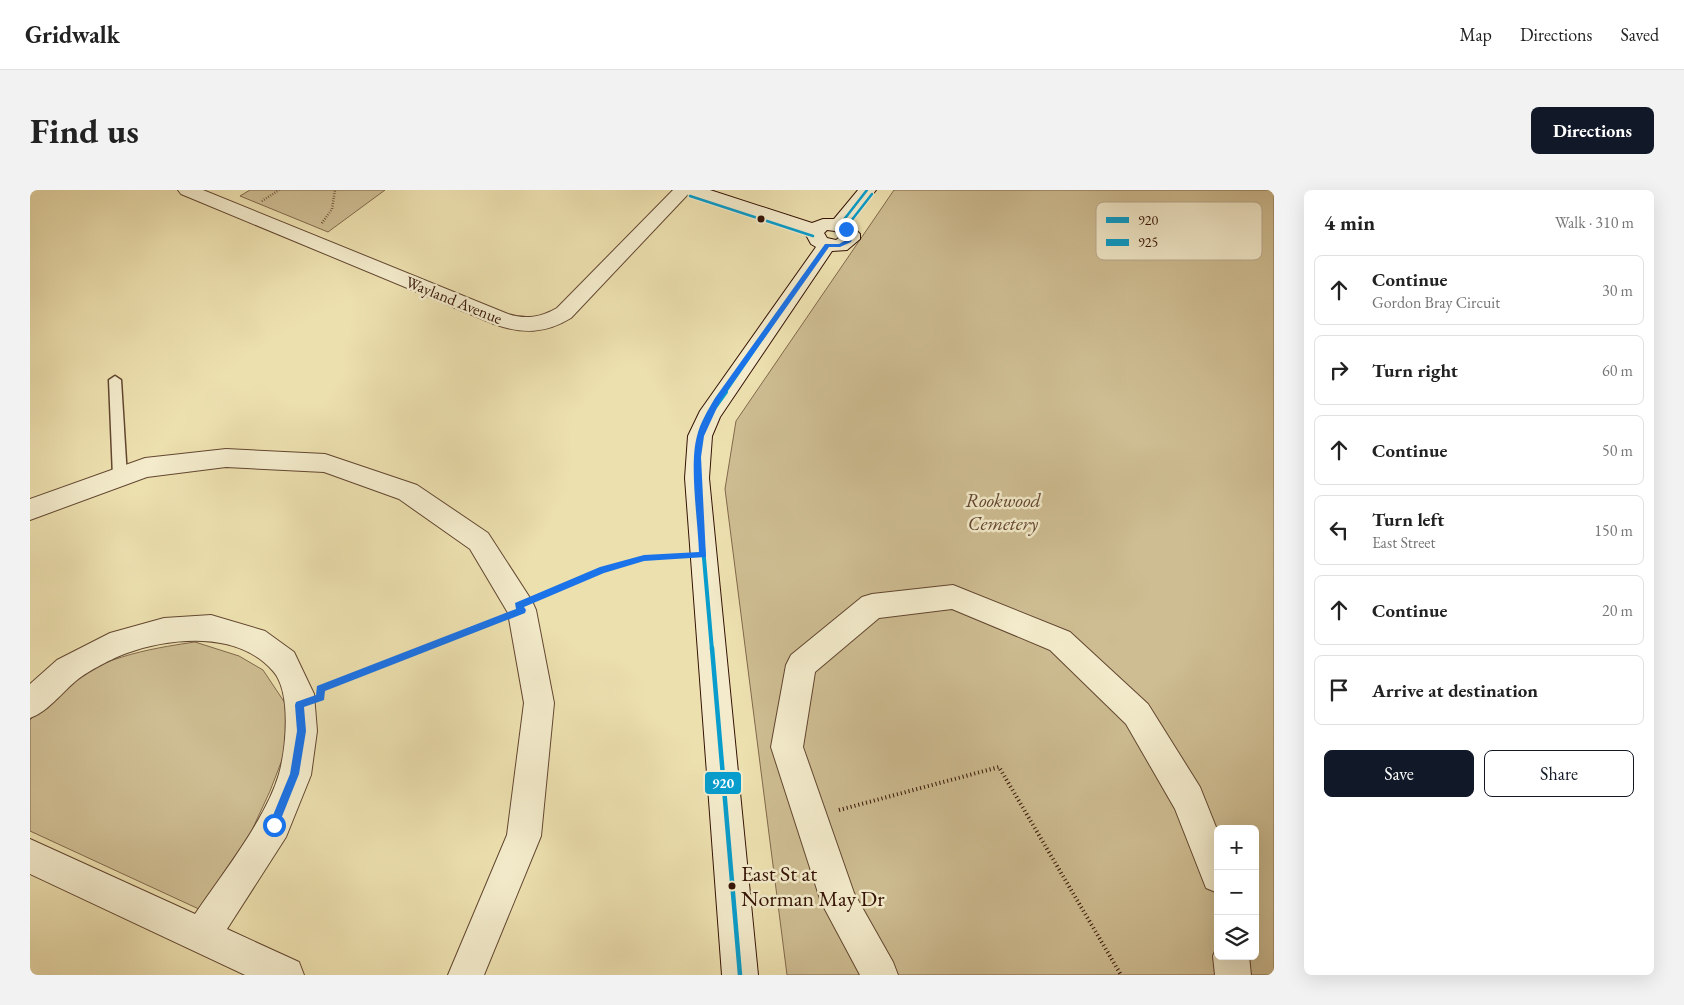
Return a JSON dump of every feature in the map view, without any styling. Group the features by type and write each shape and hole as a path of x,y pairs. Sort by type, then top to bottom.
{"street":[{"name":"Wayland Avenue","path":"187,190 501,319 526,326 553,320 568,309 683,190"},
{"path":"692,190 827,234"},
{"path":"740,975 697,478 700,436 718,400 827,234 867,190"},
{"path":"30,510 145,468 226,458 325,463 408,492 479,541 520,608 539,703 524,836 466,975"},
{"path":"880,975 839,902 787,747 801,666 872,606 953,597 1060,641 1136,714 1188,800 1216,870"},
{"path":"30,704 67,670 120,642 164,631 211,628 255,640 284,662 299,694 301,731 295,774 274,825 202,936"},
{"path":"30,856 286,975"},
{"path":"1231,960 1233,975"}],"lane":[{"path":"115,380 120,477"}],"path":[{"path":"304,238 329,215 335,190"},
{"path":"300,705 321,697 320,689 520,608 603,570 644,558 704,555"},
{"path":"810,818 999,766 1121,975"}],"green space":[{"path":"250,190 385,190 328,232 240,196"},
{"name":"Rookwood Cemetery","path":"894,190 1274,190 1274,975 787,975 725,489 736,421"},
{"path":"195,642 239,656 263,670 289,709 287,747 270,791 246,843 201,910 30,831 30,720 57,692 72,680 88,671 105,663 140,652"}],"transit line":[{"name":"920","path":"839,226 867,190"},
{"name":"925","path":"844,230 872,194"},
{"name":"925","path":"690,196 813,236"},
{"name":"920","path":"740,975 697,478 700,436 708,417 827,245"}],"place":[{"name":"East St at Norman May Dr","path":"732,886"}],"route":[{"path":"274,825 295,774 301,731 300,705 321,697 320,689 522,610 518,605 603,570 644,558 704,555 697,457 700,436 708,417 827,245 840,246 849,241 850,234 846,229"}]}
